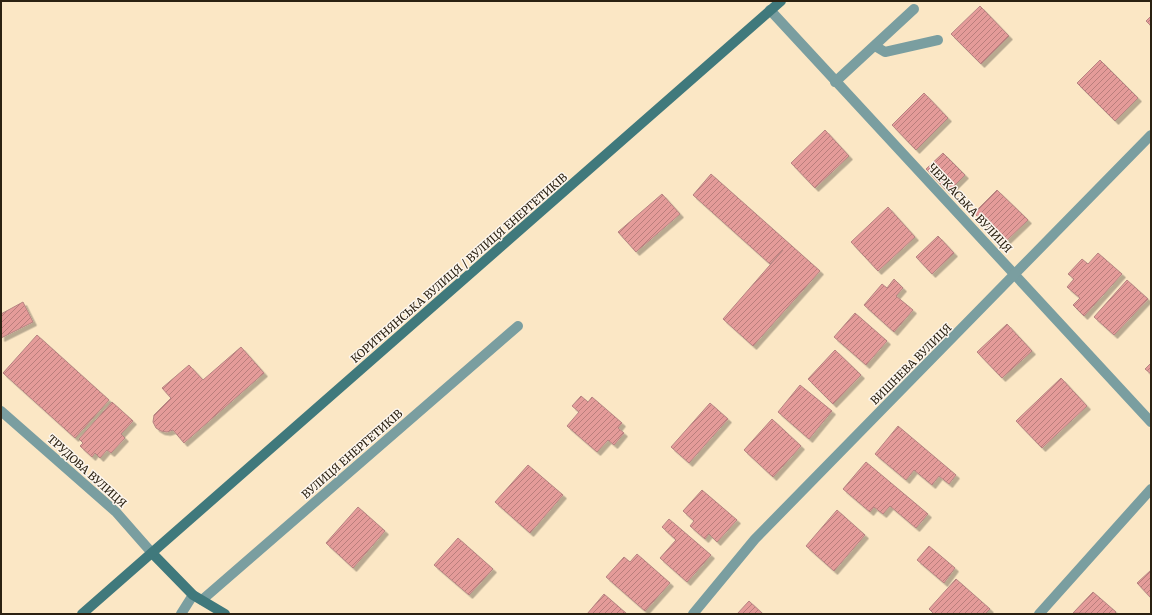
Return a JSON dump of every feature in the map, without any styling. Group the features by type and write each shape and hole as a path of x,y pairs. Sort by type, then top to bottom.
{"street":[{"name":"КОРИТНЯНСЬКА ВУЛИЦЯ / ВУЛИЦЯ ЕНЕРГЕТИКІВ","path":"82,614 781,1"},
{"path":"836,82 914,9"},
{"name":"ЧЕРКАСЬКА ВУЛИЦЯ","path":"770,10 1016,274 1151,422"},
{"path":"875,46 885,52 938,40"},
{"name":"ВИШНЕВА ВУЛИЦЯ","path":"693,614 755,540 1151,135"},
{"name":"ВУЛИЦЯ ЕНЕРГЕТИКІВ","path":"181,614 518,326"},
{"name":"ТРУДОВА ВУЛИЦЯ","path":"1,411 116,512 152,553"},
{"path":"1039,614 1151,490"},
{"path":"152,553 198,598 224,614"}],"building":[{"path":"980,6 1009,36 981,64 951,34"},
{"path":"1151,16 1151,26 1146,21"},
{"path":"1100,60 1138,98 1115,121 1077,83"},
{"path":"924,93 948,118 916,150 892,125"},
{"path":"825,130 849,156 815,188 791,163"},
{"path":"943,153 965,175 948,192 926,169"},
{"path":"711,174 820,271 753,346 723,319 783,250 770,264 693,195"},
{"path":"997,190 1028,220 1004,243 974,213"},
{"path":"662,194 680,214 636,252 618,232"},
{"path":"888,207 915,237 878,271 851,242"},
{"path":"938,236 954,253 932,274 916,257"},
{"path":"1098,253 1122,274 1084,316 1073,305 1080,298 1067,287 1074,279 1068,274 1082,259 1088,264"},
{"path":"894,279 903,288 896,296 913,310 894,332 864,305 882,284 887,288"},
{"path":"1127,280 1148,299 1114,335 1094,317"},
{"path":"23,302 33,322 1,338 1,314"},
{"path":"855,313 887,341 866,365 834,337"},
{"path":"1007,324 1032,351 1002,378 977,352"},
{"path":"37,335 109,400 75,438 3,373"},
{"path":"241,347 264,373 184,443 173,430 167,432 156,428 153,422 154,415 171,398 162,388 189,365 203,380"},
{"path":"835,350 861,375 833,404 808,379"},
{"path":"1151,363 1151,374 1145,369"},
{"path":"1061,378 1087,406 1042,448 1016,421"},
{"path":"800,385 832,411 809,439 778,412"},
{"path":"581,396 588,402 592,397 622,423 618,428 624,433 614,445 608,440 597,452 567,426 579,412 572,406"},
{"path":"112,402 133,421 121,434 125,438 111,453 107,450 100,458 95,453 92,457 80,446 83,443 79,439"},
{"path":"710,403 728,419 689,463 671,447"},
{"path":"772,419 801,446 773,477 744,450"},
{"path":"898,426 956,475 949,484 939,476 932,485 914,470 906,480 875,454"},
{"path":"866,462 928,514 916,528 890,506 883,514 874,507 870,512 843,489"},
{"path":"528,465 563,495 530,533 495,502"},
{"path":"702,490 737,520 717,542 709,534 705,539 690,526 694,521 683,511"},
{"path":"358,507 385,531 353,568 326,543"},
{"path":"837,510 865,535 834,571 806,546"},
{"path":"669,519 711,555 687,582 660,558 676,540 662,527"},
{"path":"458,538 493,569 469,595 434,565"},
{"path":"929,546 955,568 944,583 917,560"},
{"path":"637,554 670,583 645,611 606,577 624,557 630,562"},
{"path":"1151,570 1151,598 1137,583"},
{"path":"956,579 990,609 985,614 934,614 929,609"},
{"path":"1093,592 1116,612 1114,614 1073,613"},
{"path":"604,594 627,614 587,614"},
{"path":"749,601 763,614 737,614"}]}
